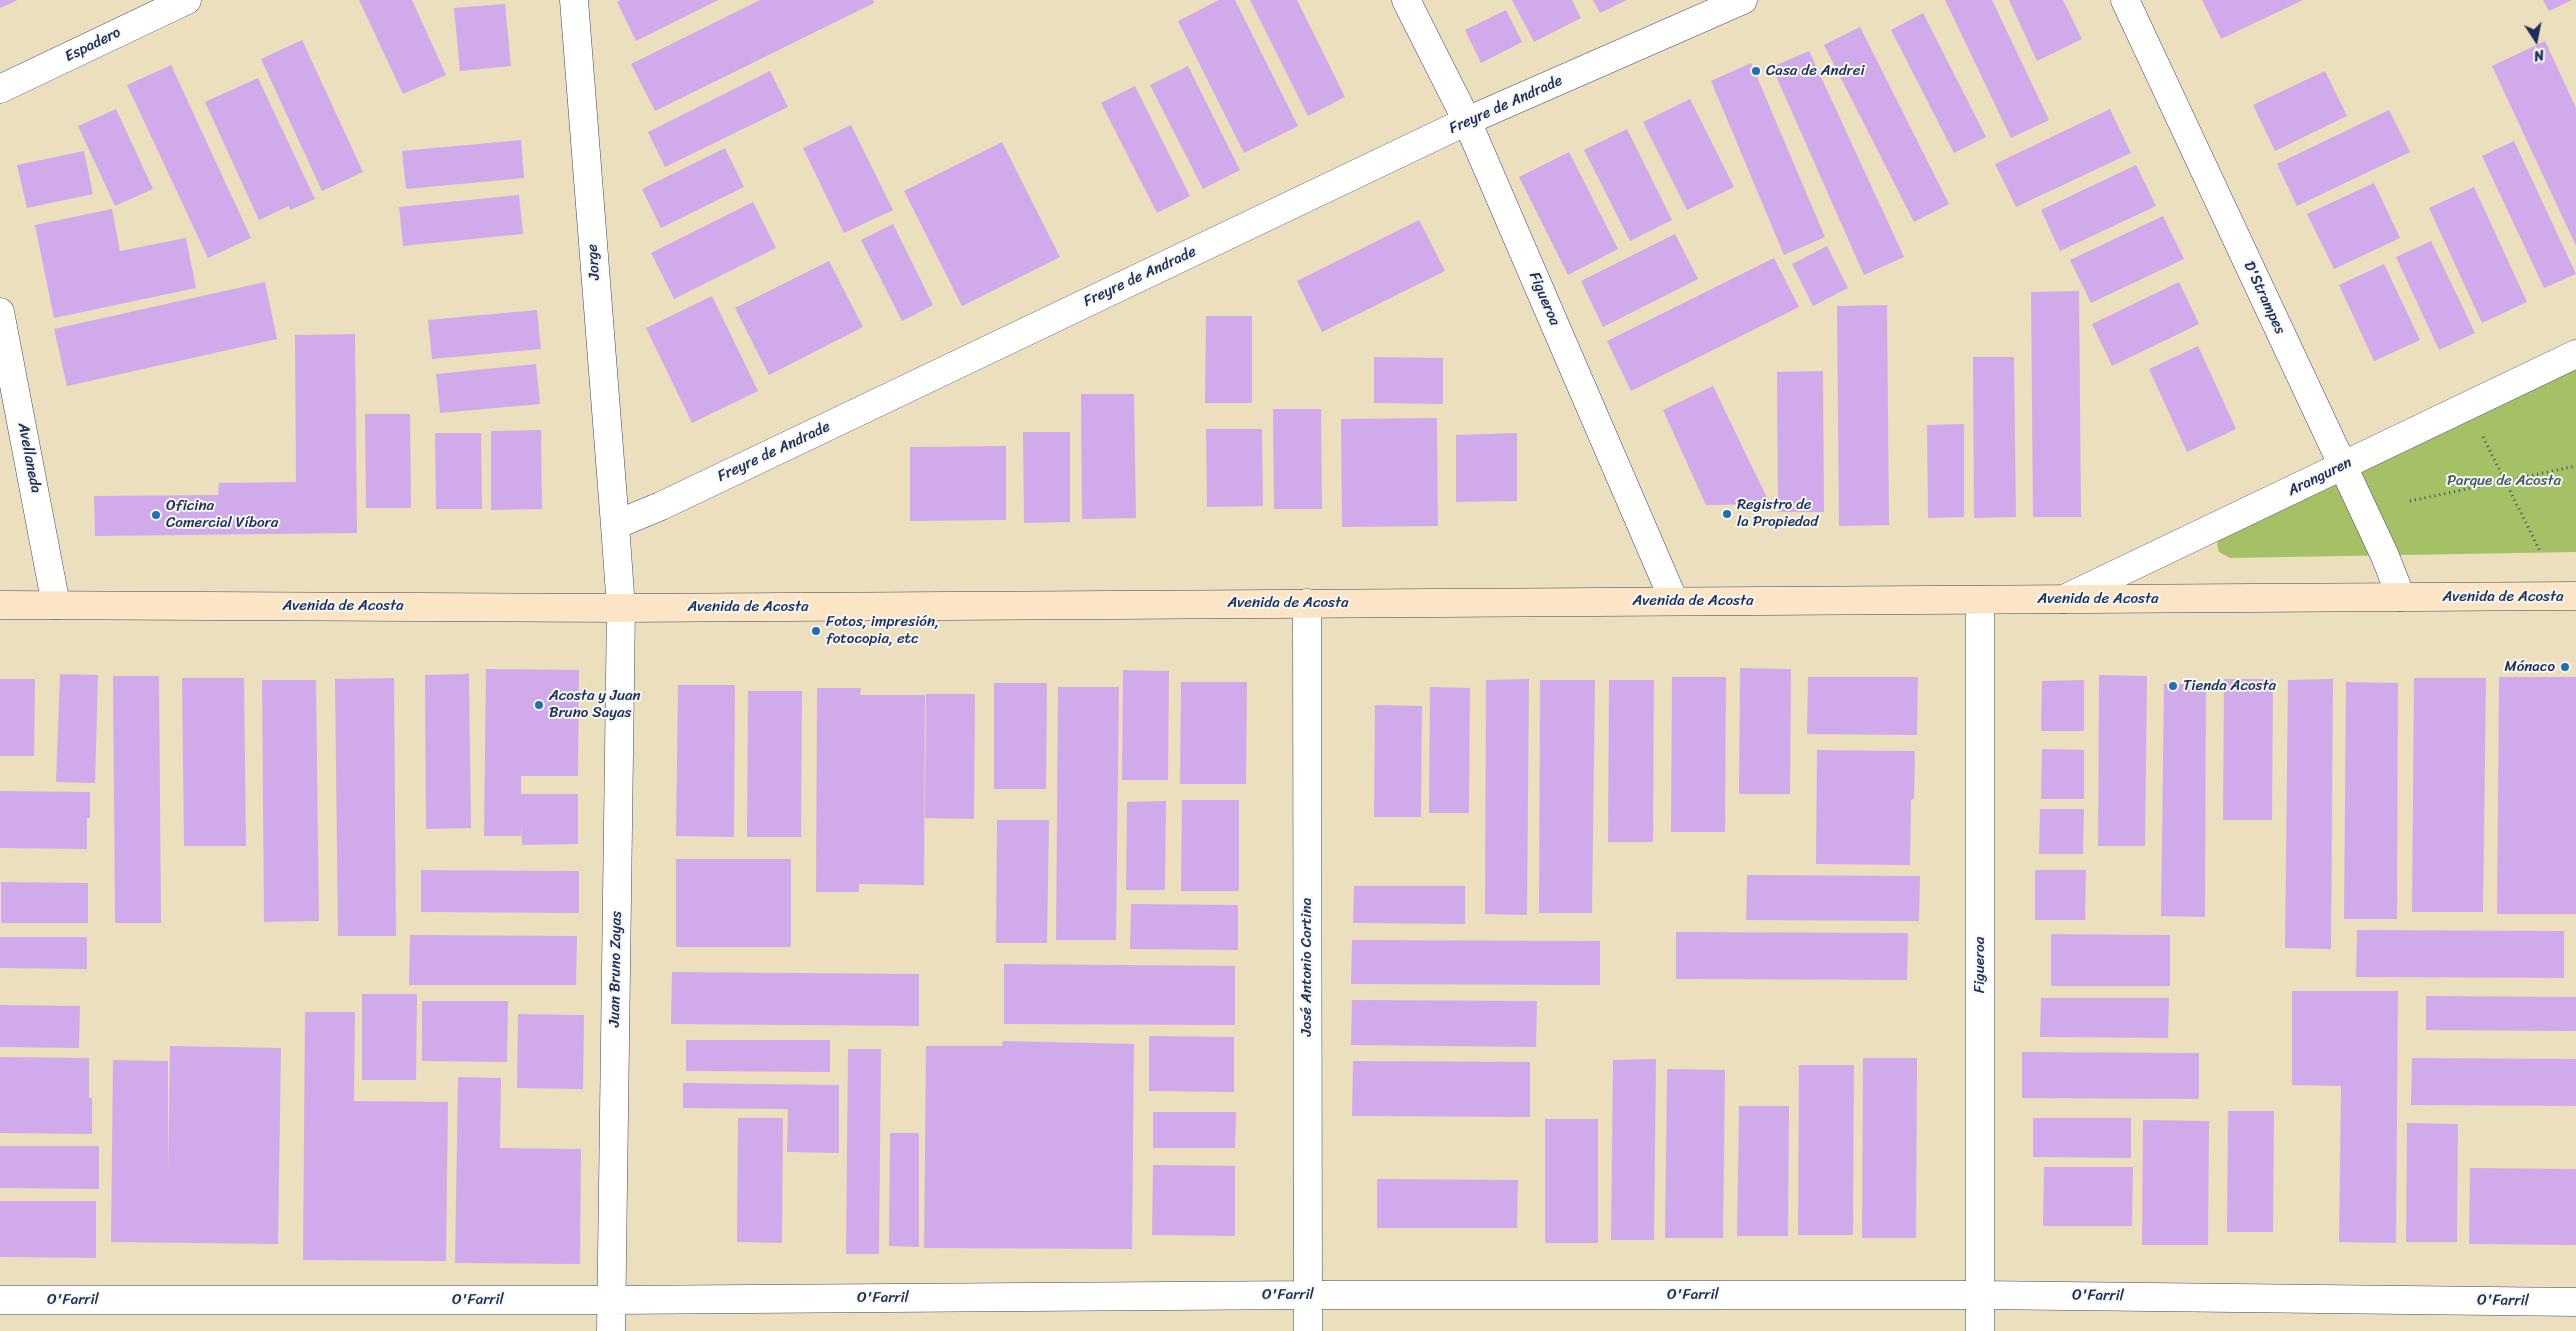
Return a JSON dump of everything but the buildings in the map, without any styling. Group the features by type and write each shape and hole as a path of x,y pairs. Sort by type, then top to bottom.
{"main road":[{"name":"Avenida de Acosta","path":"0,605 621,608 2576,596"}],"street":[{"name":"Espadero","path":"0,89 186,0"},
{"name":"Jorge","path":"574,0 614,525"},
{"name":"Figueroa","path":"1406,0 1468,121 1674,601"},
{"name":"Freyre de Andrade","path":"614,525 661,506 1468,121 1743,0"},
{"name":"D'Strampes","path":"2125,0 2401,597"},
{"name":"Avellaneda","path":"0,312 56,605"},
{"name":"Aranguren","path":"2064,599 2576,354"},
{"path":"614,525 621,608"},
{"name":"Figueroa","path":"1980,600 1980,1331"},
{"name":"José Antonio Cortina","path":"1307,603 1308,1331"},
{"name":"Juan Bruno Zayas","path":"611,1331 621,608"},
{"name":"O'Farril","path":"0,1300 611,1300 1308,1295 1979,1295 2576,1302"}],"path":[{"path":"2481,432 2541,553"},
{"path":"2410,501 2576,466"}],"green space":[{"name":"Parque de Acosta","path":"2576,366 2576,552 2230,558 2219,552 2217,544 2221,533"}],"place":[{"name":"Casa de Andrei","path":"1756,71"},
{"name":"Registro de la Propiedad","path":"1727,514"},
{"name":"Oficina Comercial Víbora","path":"156,515"},
{"name":"Fotos, impresión, fotocopia, etc","path":"816,631"},
{"name":"Mónaco","path":"2565,667"},
{"name":"Tienda Acosta","path":"2173,686"},
{"name":"Acosta y Juan Bruno Sayas","path":"539,705"}]}
